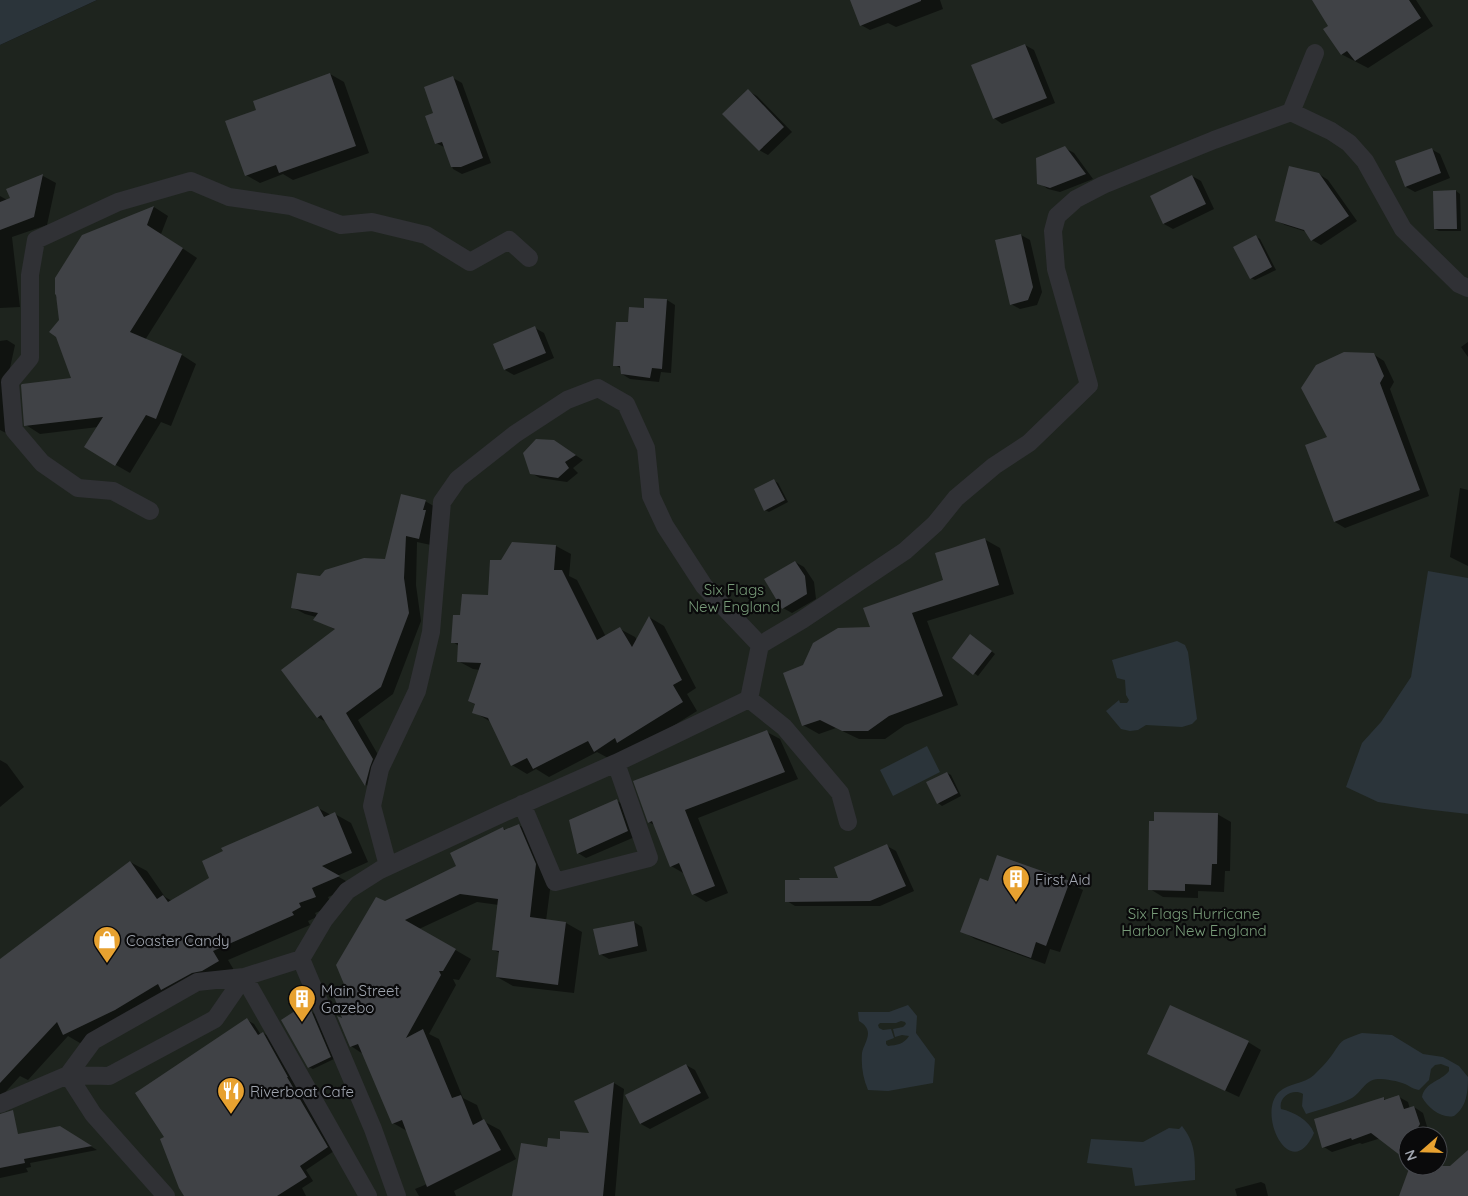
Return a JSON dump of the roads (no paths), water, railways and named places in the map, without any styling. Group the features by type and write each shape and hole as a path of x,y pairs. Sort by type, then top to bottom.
{"street":[{"path":"1291,112 1315,53"},
{"path":"749,699 760,645 802,620 905,551 935,524 956,498 994,466 1029,443 1089,385 1056,269 1053,231 1057,216 1076,199 1103,185 1214,140 1291,112 1331,131 1349,143 1365,161 1403,229 1459,284 1468,288"},
{"path":"150,511 113,491 78,488 42,464 14,430 10,382 30,358 30,276 36,240 118,202 191,181 229,197 291,206 342,225 372,222 426,235 470,262 509,240 530,258"},
{"path":"388,866 372,806 380,769 417,691 431,632 442,502 458,479 515,434 567,400 598,388 626,404 646,448 650,496 665,526 704,586 760,645"},
{"path":"68,1074 93,1041 196,982 244,977 300,959 324,920 347,891 380,870 616,763 749,699"},
{"path":"749,699 784,727 840,793 848,822"},
{"path":"522,804 555,882 649,858 616,763"},
{"path":"300,959 373,1129 397,1196"},
{"path":"0,1104 68,1074 109,1076 215,1019 244,977"},
{"path":"244,977 368,1196"},
{"path":"68,1074 93,1114 166,1196"}],"place":[{"name":"First Aid","path":"1016,903"},
{"name":"Coaster Candy","path":"107,964"},
{"name":"Main Street Gazebo","path":"302,1023"},
{"name":"Riverboat Cafe","path":"231,1115"}],"park label":[{"name":"Six Flags New England","path":"734,598"},
{"name":"Six Flags Hurricane Harbor New England","path":"1194,922"}]}
